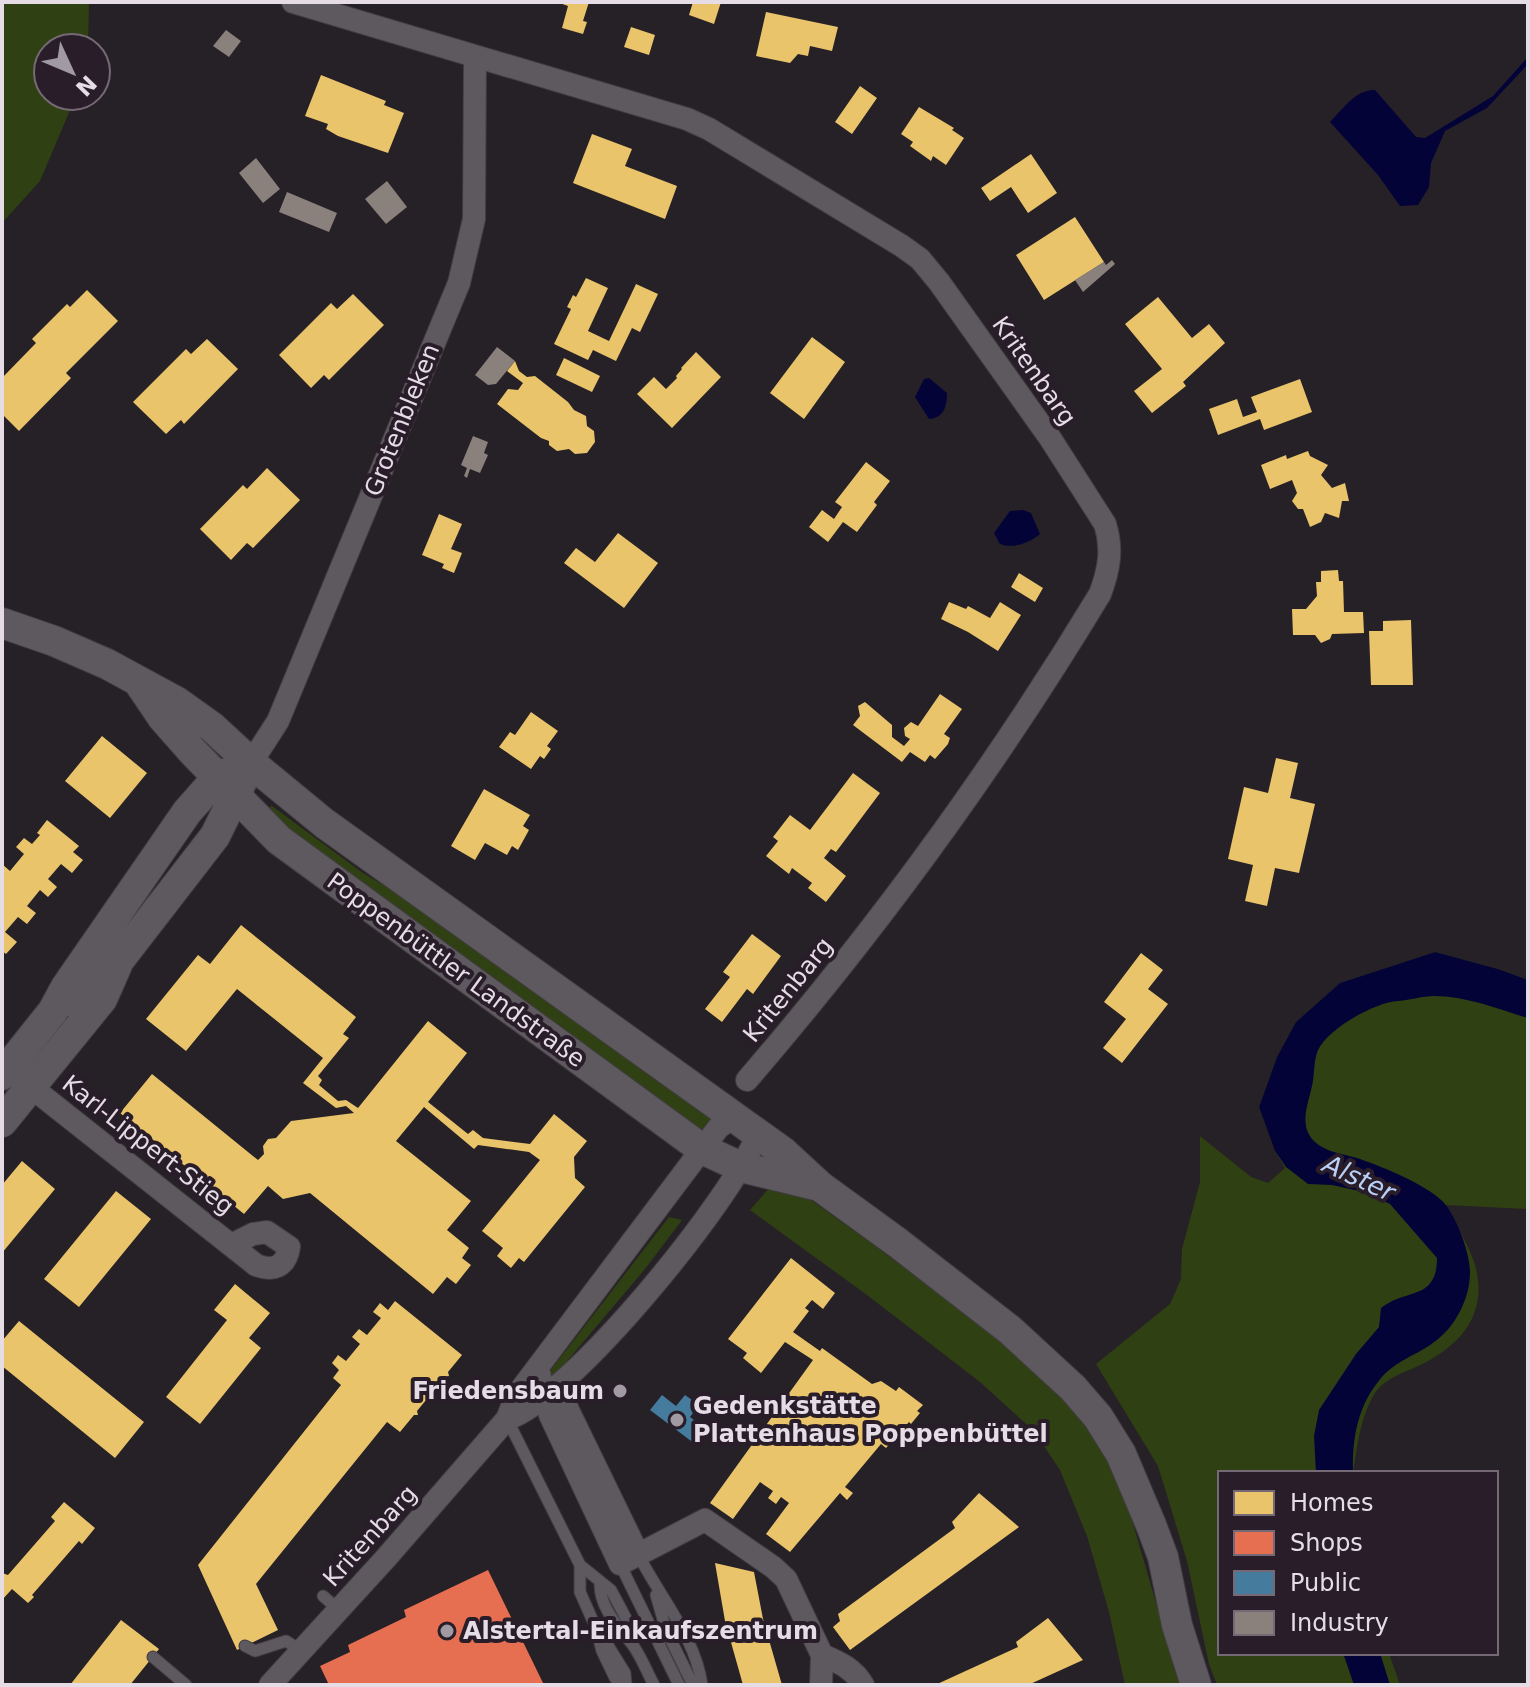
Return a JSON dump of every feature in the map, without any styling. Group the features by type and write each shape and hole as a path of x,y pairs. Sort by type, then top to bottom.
{"main road":[{"name":"Poppenbüttler Landstraße","path":"2,623 107,664 189,710 324,823 794,1160 821,1187 1010,1330 1073,1388 1111,1434 1134,1480 1163,1557 1177,1625 1196,1685"},
{"name":"Poppenbüttler Landstraße","path":"140,684 163,718 226,788 279,840 702,1149 741,1167 821,1187"},
{"path":"2,1075 53,1011 66,987 187,812 226,788 251,763"},
{"path":"2,1122 102,999 120,959 215,836 226,788"},
{"path":"215,836 255,834 279,840"},
{"path":"53,1011 120,959"}],"street":[{"name":"Kritenbarg","path":"293,2 687,119 709,129 920,259 1050,438 1094,505 1109,537 1107,574 1100,594 1023,719 914,873 811,1006 747,1080"},
{"name":"Grotenbleken","path":"251,763 283,709 459,283 474,219 475,58"},
{"name":"Karl-Lippert-Stieg","path":"31,1087 233,1244"},
{"name":"Kritenbarg","path":"270,1685 302,1651 331,1603 507,1419 527,1411 552,1392 641,1300 741,1167 746,1125 719,1127 516,1396 507,1419"},
{"path":"538,1369 552,1392 629,1559 705,1520 780,1573 796,1597 822,1655 821,1685"},
{"path":"822,1655 848,1668 863,1685"}],"lane":[{"path":"507,1419 580,1565 600,1582 600,1595 606,1607 633,1646 654,1685"},
{"path":"629,1559 651,1579 679,1625 700,1671 702,1685"},
{"path":"629,1559 679,1685"},
{"path":"580,1565 580,1592 596,1628 605,1659 615,1678 624,1685"},
{"path":"651,1579 666,1630 693,1685"},
{"path":"245,1646 255,1651 286,1641 302,1651"},
{"path":"153,1657 186,1685"}],"green space":[{"path":"2,2 89,2 88,32 32,32 32,112 69,112 40,181 2,223"},
{"path":"272,806 363,873 435,916 700,1104 714,1122 702,1132 307,846 267,808"},
{"path":"1435,952 1528,980 1528,1209 1446,1205 1475,1265 1478,1299 1474,1314 1458,1339 1446,1349 1377,1390 1362,1424 1353,1471 1218,1471 1218,1655 1390,1655 1400,1685 1217,1685 1209,1664 1187,1561 1158,1466 1096,1364 1170,1304 1181,1279 1182,1249 1200,1182 1200,1136 1251,1177 1268,1183 1285,1168 1275,1151 1259,1107 1277,1057 1296,1022 1340,983"},
{"path":"770,1187 808,1198 871,1243 1026,1359 1086,1421 1122,1486 1180,1685 1125,1685 1109,1612 1087,1536 1060,1470 1034,1431 980,1382 750,1210"},
{"path":"669,1217 682,1220 645,1269 552,1379 549,1378 550,1371"}],"water":[{"path":"1528,57 1528,64 1487,108 1445,131 1431,163 1429,187 1418,205 1400,206 1378,175 1330,122 1356,97 1375,90 1416,137 1425,138 1493,96"},
{"path":"929,378 947,393 944,410 929,419 915,397 924,379"},
{"path":"1010,511 1031,513 1040,534 1021,544 1000,544 994,533"},
{"name":"Alster","path":"1435,952 1528,980 1528,1018 1470,1001 1425,997 1388,1003 1365,1011 1331,1034 1318,1050 1307,1108 1306,1122 1310,1136 1320,1146 1370,1162 1438,1197 1450,1210 1458,1227 1468,1255 1470,1272 1465,1300 1444,1334 1391,1368 1371,1392 1357,1425 1353,1471 1316,1471 1314,1436 1319,1410 1356,1354 1379,1327 1381,1308 1426,1287 1436,1272 1437,1258 1390,1204 1364,1192 1332,1185 1308,1184 1286,1167 1275,1151 1259,1107 1277,1057 1296,1022 1340,983"},
{"path":"1344,1655 1381,1655 1390,1685 1354,1685"}],"building: Homes":[{"path":"557,2 589,2 583,34 562,28 568,6"},
{"path":"693,2 721,2 714,24 689,15"},
{"path":"766,12 838,27 832,51 810,46 808,56 798,54 790,63 756,56"},
{"path":"631,27 655,35 649,55 624,47"},
{"path":"321,75 386,101 384,105 404,113 388,153 338,136 326,129 328,124 305,116"},
{"path":"860,86 877,98 852,134 835,122"},
{"path":"919,107 954,128 952,130 964,138 946,165 933,156 931,161 910,146 913,142 901,134"},
{"path":"592,134 632,149 625,166 677,186 665,219 573,183"},
{"path":"1031,154 1057,193 1028,213 1011,187 990,201 981,188"},
{"path":"1075,217 1104,262 1044,300 1016,255"},
{"path":"586,278 608,288 588,331 609,341 636,284 658,294 640,332 632,328 616,361 593,350 588,360 554,344 571,309 567,307"},
{"path":"87,290 118,321 66,373 71,378 19,431 2,414 2,378 36,343 32,339 67,304 70,307"},
{"path":"353,294 384,325 329,380 324,375 311,388 279,355 331,303 337,309"},
{"path":"1158,297 1192,338 1209,324 1225,343 1183,382 1186,386 1152,413 1134,391 1162,369 1125,324"},
{"path":"812,337 845,362 804,419 770,393"},
{"path":"207,339 238,369 184,424 181,420 166,434 133,402 186,349 191,354"},
{"path":"696,352 721,377 672,428 637,394 654,377 666,389"},
{"path":"564,358 600,376 592,392 556,375"},
{"path":"515,361 519,371 527,377 535,376 574,410 586,416 587,426 594,431 595,442 587,453 575,454 569,449 557,451 549,445 549,441 497,404 508,389 518,390 523,383 507,371"},
{"path":"1300,379 1312,412 1264,430 1260,419 1218,435 1209,409 1237,399 1243,417 1257,412 1251,397"},
{"path":"1308,451 1310,456 1328,465 1321,475 1332,488 1345,483 1349,501 1342,501 1339,518 1325,513 1321,522 1310,527 1303,509 1298,509 1292,501 1297,493 1292,480 1270,489 1261,465 1286,455 1287,459"},
{"path":"866,462 890,481 857,532 843,522 828,542 809,527 822,510 834,519 842,507 835,502"},
{"path":"267,468 300,500 253,548 247,543 231,560 200,529 243,485 247,489"},
{"path":"439,514 462,524 451,549 462,553 454,573 442,568 444,564 422,555"},
{"path":"618,533 658,563 624,608 564,563 576,548 595,562"},
{"path":"1338,570 1339,581 1343,581 1344,612 1363,612 1364,633 1332,634 1330,639 1321,643 1315,635 1293,635 1292,609 1306,609 1317,596 1316,582 1321,582 1321,571"},
{"path":"1019,573 1043,588 1035,602 1011,587"},
{"path":"949,602 966,609 968,606 990,618 1000,602 1021,615 998,651 941,619"},
{"path":"1411,620 1413,685 1371,685 1369,631 1383,631 1383,621"},
{"path":"940,694 962,709 944,734 950,738 948,744 935,759 930,755 925,762 910,752 902,762 853,725 860,716 858,706 865,702 892,725 892,737 904,746 910,739 905,736 904,728 911,722 918,726"},
{"path":"531,712 558,731 547,746 551,749 544,759 540,756 531,769 499,747 510,732 515,735"},
{"path":"102,736 147,773 110,818 65,781"},
{"path":"1276,758 1298,763 1290,798 1315,804 1299,873 1275,868 1267,906 1245,901 1253,865 1228,859 1244,787 1268,793"},
{"path":"853,773 880,793 836,852 831,849 824,858 846,876 826,902 808,888 812,883 792,868 789,874 766,856 778,841 773,837 790,815 810,830"},
{"path":"484,789 530,815 523,826 529,830 518,850 512,846 507,855 485,843 475,860 451,846"},
{"path":"47,820 79,846 73,852 83,860 72,873 61,864 48,879 57,887 48,897 40,890 27,906 36,913 27,924 18,917 5,932 17,942 6,954 2,951 2,864 10,871 24,854 16,847 24,838 32,844"},
{"path":"241,925 356,1017 343,1034 349,1038 318,1076 322,1080 319,1085 338,1101 346,1100 358,1108 428,1021 467,1053 428,1102 468,1134 473,1130 483,1138 530,1144 554,1114 587,1141 574,1157 575,1178 585,1187 524,1262 519,1258 511,1268 497,1256 503,1248 482,1231 540,1160 529,1152 478,1145 474,1149 424,1107 396,1141 471,1201 447,1230 469,1248 462,1258 471,1265 456,1284 447,1277 433,1294 310,1193 283,1199 268,1186 244,1214 120,1113 152,1074 258,1160 264,1154 263,1146 268,1139 276,1138 291,1121 354,1113 346,1106 336,1108 303,1083 323,1058 237,989 186,1051 146,1019 198,955 210,964"},
{"path":"752,934 781,956 753,994 747,989 722,1022 705,1009 730,977 723,972"},
{"path":"1141,953 1163,970 1148,989 1168,1004 1122,1063 1103,1048 1126,1019 1104,1002"},
{"path":"22,1161 55,1189 2,1253 2,1185"},
{"path":"116,1191 151,1219 79,1307 44,1279"},
{"path":"791,1258 835,1293 823,1309 812,1300 805,1308 809,1311 793,1332 820,1351 822,1348 872,1384 881,1381 896,1391 899,1387 923,1405 911,1424 909,1422 886,1448 881,1444 845,1487 853,1493 847,1500 840,1493 790,1552 766,1534 789,1503 781,1497 776,1504 768,1498 773,1491 760,1482 733,1519 710,1503 813,1360 785,1342 761,1373 743,1358 747,1353 728,1339"},
{"path":"235,1284 270,1313 249,1338 261,1348 200,1424 166,1397 227,1320 214,1310"},
{"path":"395,1301 462,1355 448,1372 449,1376 417,1411 418,1415 414,1415 400,1432 387,1422 256,1584 278,1630 237,1650 198,1565 341,1385 333,1378 339,1370 332,1363 338,1355 346,1361 360,1344 352,1337 359,1329 367,1335 381,1318 373,1312 380,1303 388,1310"},
{"path":"19,1321 144,1422 115,1458 2,1366 2,1341"},
{"path":"979,1493 1019,1527 850,1650 833,1627 840,1621 838,1614 955,1528 952,1522"},
{"path":"64,1502 95,1528 82,1544 79,1541 28,1603 12,1589 2,1600 2,1573 8,1575 55,1521 51,1517"},
{"path":"715,1563 754,1572 763,1619 782,1685 743,1685 725,1621"},
{"path":"1048,1618 1083,1660 1028,1685 935,1685 1018,1647 1016,1642"},
{"path":"121,1620 159,1649 130,1685 70,1685"}],"building: Shops":[{"name":"Alstertal-Einkaufszentrum","path":"488,1570 544,1685 329,1685 320,1666 350,1652 348,1645 406,1617 404,1610"}],"building: Public":[{"path":"662,1395 676,1406 685,1395 699,1405 690,1417 706,1429 695,1444 650,1410"}],"building: Industry":[{"path":"226,30 241,41 229,57 213,46"},
{"path":"256,158 280,189 263,203 239,173"},
{"path":"387,181 407,207 386,224 365,199"},
{"path":"287,192 337,213 329,232 279,212"},
{"path":"1112,260 1115,264 1083,292 1075,280"},
{"path":"497,347 515,361 496,384 488,385 475,375"},
{"path":"473,436 488,442 484,453 488,455 480,473 470,469 467,478 464,476 467,468 461,465"}],"place":[{"name":"Friedensbaum","path":"620,1391"},
{"name":"Gedenkstätte Plattenhaus Poppenbüttel","path":"677,1420"},
{"name":"Alstertal-Einkaufszentrum","path":"447,1631"}]}
